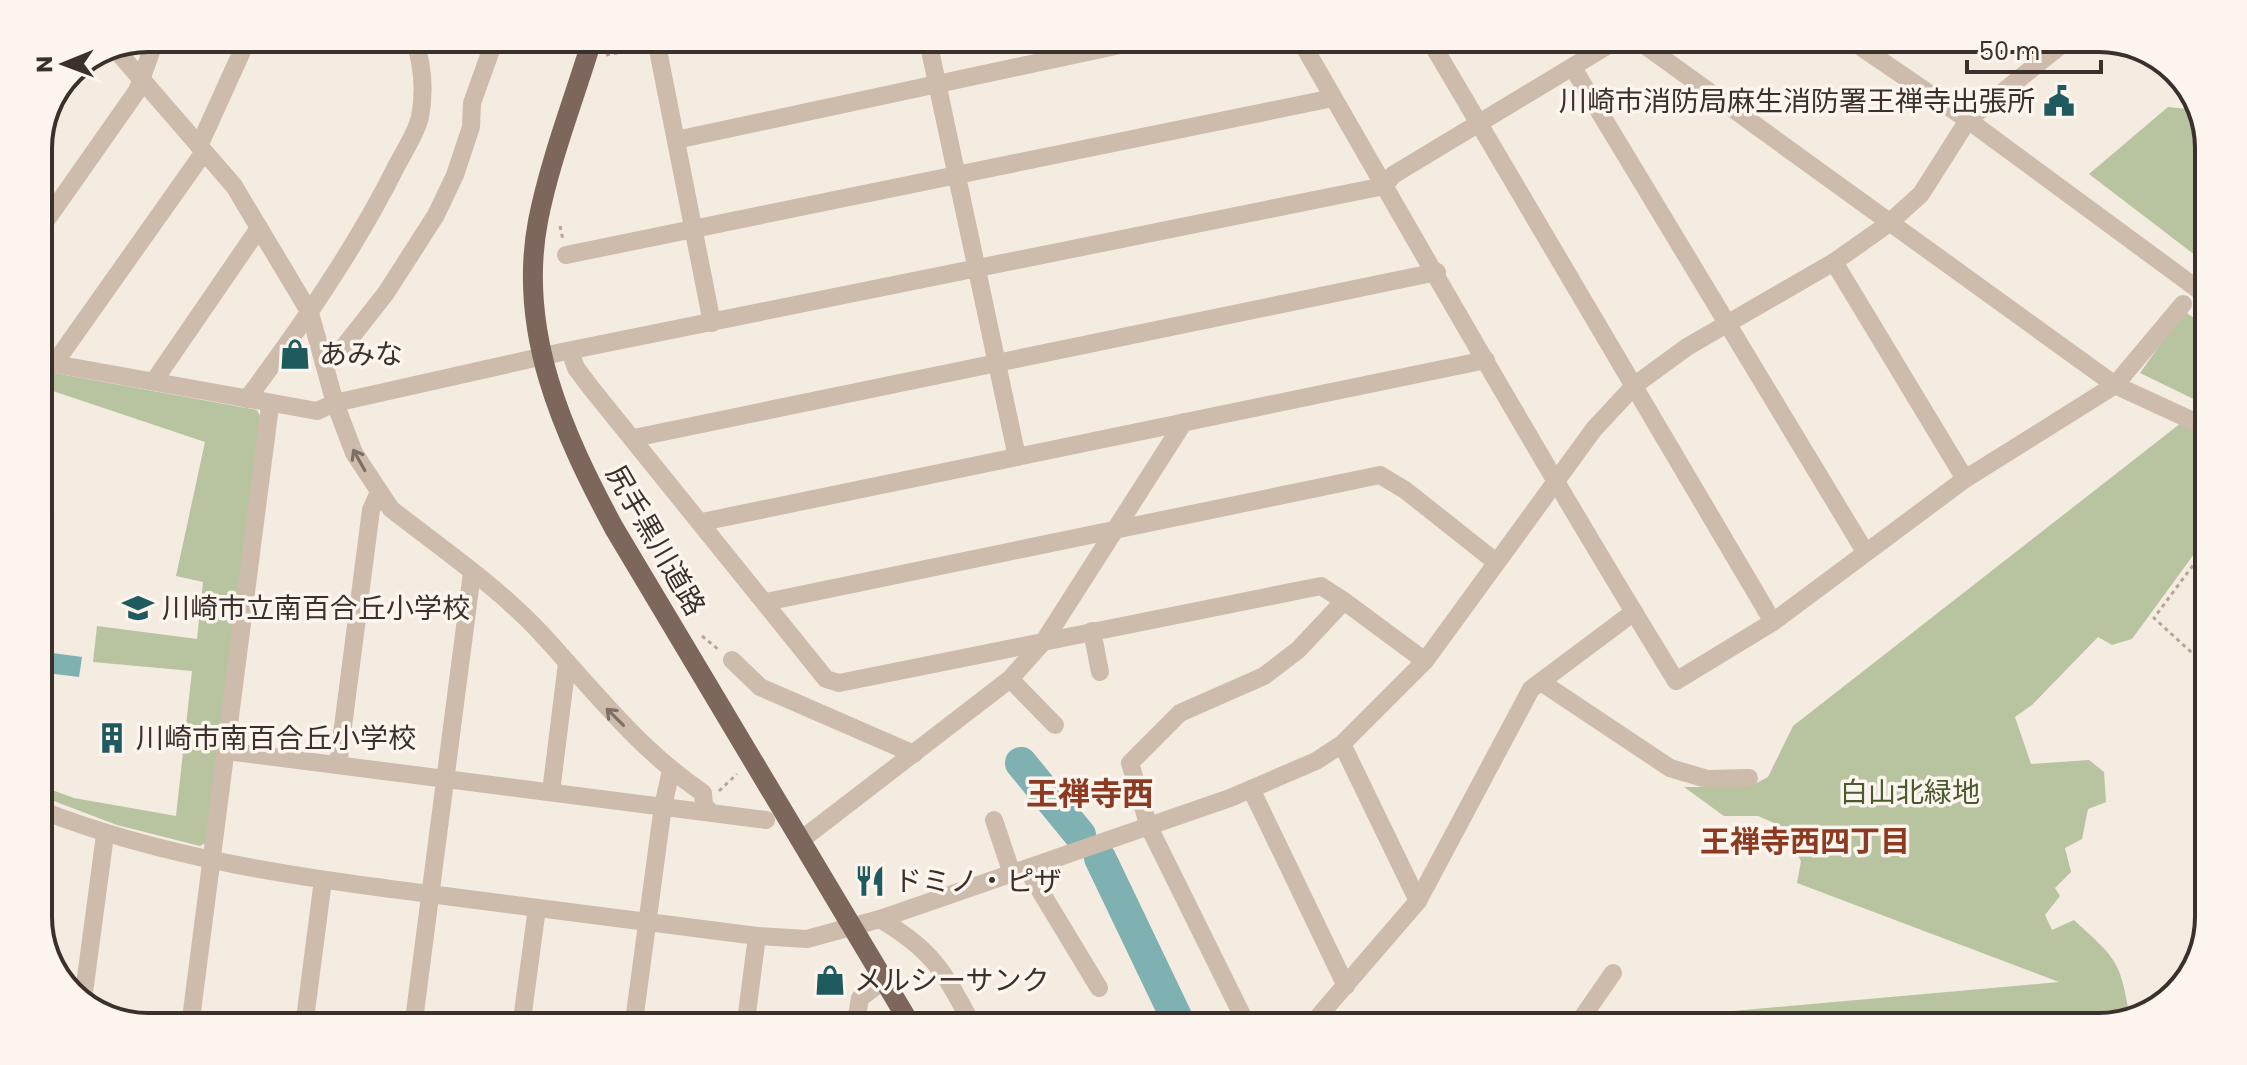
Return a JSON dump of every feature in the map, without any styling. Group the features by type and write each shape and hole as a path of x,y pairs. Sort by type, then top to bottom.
{"main road":[{"name":"尻手黒川道路","path":"598,52 539,220 533,281 534,320 561,417 595,492 904,1013"}],"street":[{"path":"52,212 137,91 151,52"},
{"path":"52,355 202,149 242,52"},
{"path":"247,399 310,313 382,196 419,121 424,93 418,52"},
{"path":"324,363 338,354 386,293 436,215 471,127 472,103 490,52"},
{"path":"671,52 676,140 712,323"},
{"path":"931,52 1017,457"},
{"path":"676,140 1087,52"},
{"path":"1307,52 1437,272 1554,483 1676,681 1773,622 1864,550 1965,479 2115,385 2183,304"},
{"path":"1437,52 1773,622"},
{"path":"52,364 154,381 270,406 317,411 335,403 570,351 1384,186 1393,175 1598,52"},
{"path":"1654,52 2115,385 2195,422"},
{"path":"1868,52 1968,120 2195,287"},
{"path":"52,814 105,835 211,863 537,908 757,936 807,939 880,919 1251,789 1316,761 1342,744 1425,661 1594,429 1635,385 1730,322 1834,262 1888,224 1921,194 1968,120 2053,52"},
{"path":"121,56 234,186 310,313 335,403 354,453 378,494 436,535 472,573 498,592 607,709 671,771 703,793 704,806 711,812"},
{"path":"1573,68 1730,322 1864,550"},
{"path":"566,255 1333,98"},
{"path":"154,381 259,228"},
{"path":"1834,262 1965,479"},
{"path":"634,438 1437,272"},
{"path":"570,351 576,368 591,388 826,679 839,683 1321,586 1425,661"},
{"path":"702,522 1486,360"},
{"path":"192,1013 270,406"},
{"path":"801,840 1010,679 1044,641 1184,422"},
{"path":"766,602 1380,475 1405,490 1496,562"},
{"path":"338,765 371,510 378,494"},
{"path":"415,1013 472,573"},
{"path":"1241,1013 1149,827 1130,763 1180,713 1264,676 1298,650 1344,601"},
{"path":"1322,1013 1418,901 1531,689 1634,612"},
{"path":"1092,631 1100,672"},
{"path":"732,660 760,687 914,754"},
{"path":"551,792 567,663"},
{"path":"1010,679 1055,725"},
{"path":"1541,682 1670,768 1707,779 1749,778"},
{"path":"1342,744 1418,901"},
{"path":"227,751 766,820"},
{"path":"635,1013 663,806 671,771"},
{"path":"1251,789 1346,986"},
{"path":"994,820 1020,871 1099,988"},
{"path":"85,988 105,835"},
{"path":"306,1013 323,880"},
{"path":"523,1013 537,908"},
{"path":"880,919 917,941 936,960 966,1013"},
{"path":"747,1013 757,936"},
{"path":"1585,1013 1613,973"},
{"path":"858,1013 860,998 884,980"}],"path":[{"path":"2195,563 2154,618 2195,656"},
{"path":"719,791 738,773"}],"green space":[{"path":"2168,107 2187,109 2195,142 2195,255 2089,174"},
{"path":"2184,311 2195,319 2195,400 2140,373"},
{"path":"52,373 257,410 262,420 207,842 200,846 117,825 52,800 52,790 74,798 176,816 192,671 93,662 97,626 197,639 203,582 176,576 205,442 52,391"},
{"name":"白山北緑地","path":"2195,421 2195,553 2132,639 2112,645 2098,637 2032,705 2015,717 2031,764 2089,760 2104,772 2106,802 2088,809 2082,839 2065,848 2071,872 2055,888 2060,896 2045,915 2052,930 2074,920 2108,953 2123,983 2128,1009 2099,1013 1711,1013 2059,982 1797,883 1801,861 1781,826 1758,816 1724,816 1684,787 1749,787 1768,777 1793,726 2181,423"}],"water":[{"path":"52,653 82,657 79,677 52,674"}],"waterway":[{"path":"1021,763 1080,835"},
{"path":"1100,858 1174,1013"}],"place":[{"name":"川崎市消防局麻生消防署王禅寺出張所","path":"2059,101"},
{"name":"あみな","path":"295,354"},
{"name":"川崎市立南百合丘小学校","path":"138,608"},
{"name":"川崎市南百合丘小学校","path":"112,738"},
{"name":"ドミノ・ピザ","path":"870,881"},
{"name":"メルシーサンク","path":"830,980"}],"district":[{"name":"王禅寺西","path":"1090,794"},
{"name":"王禅寺西四丁目","path":"1805,842"}]}
